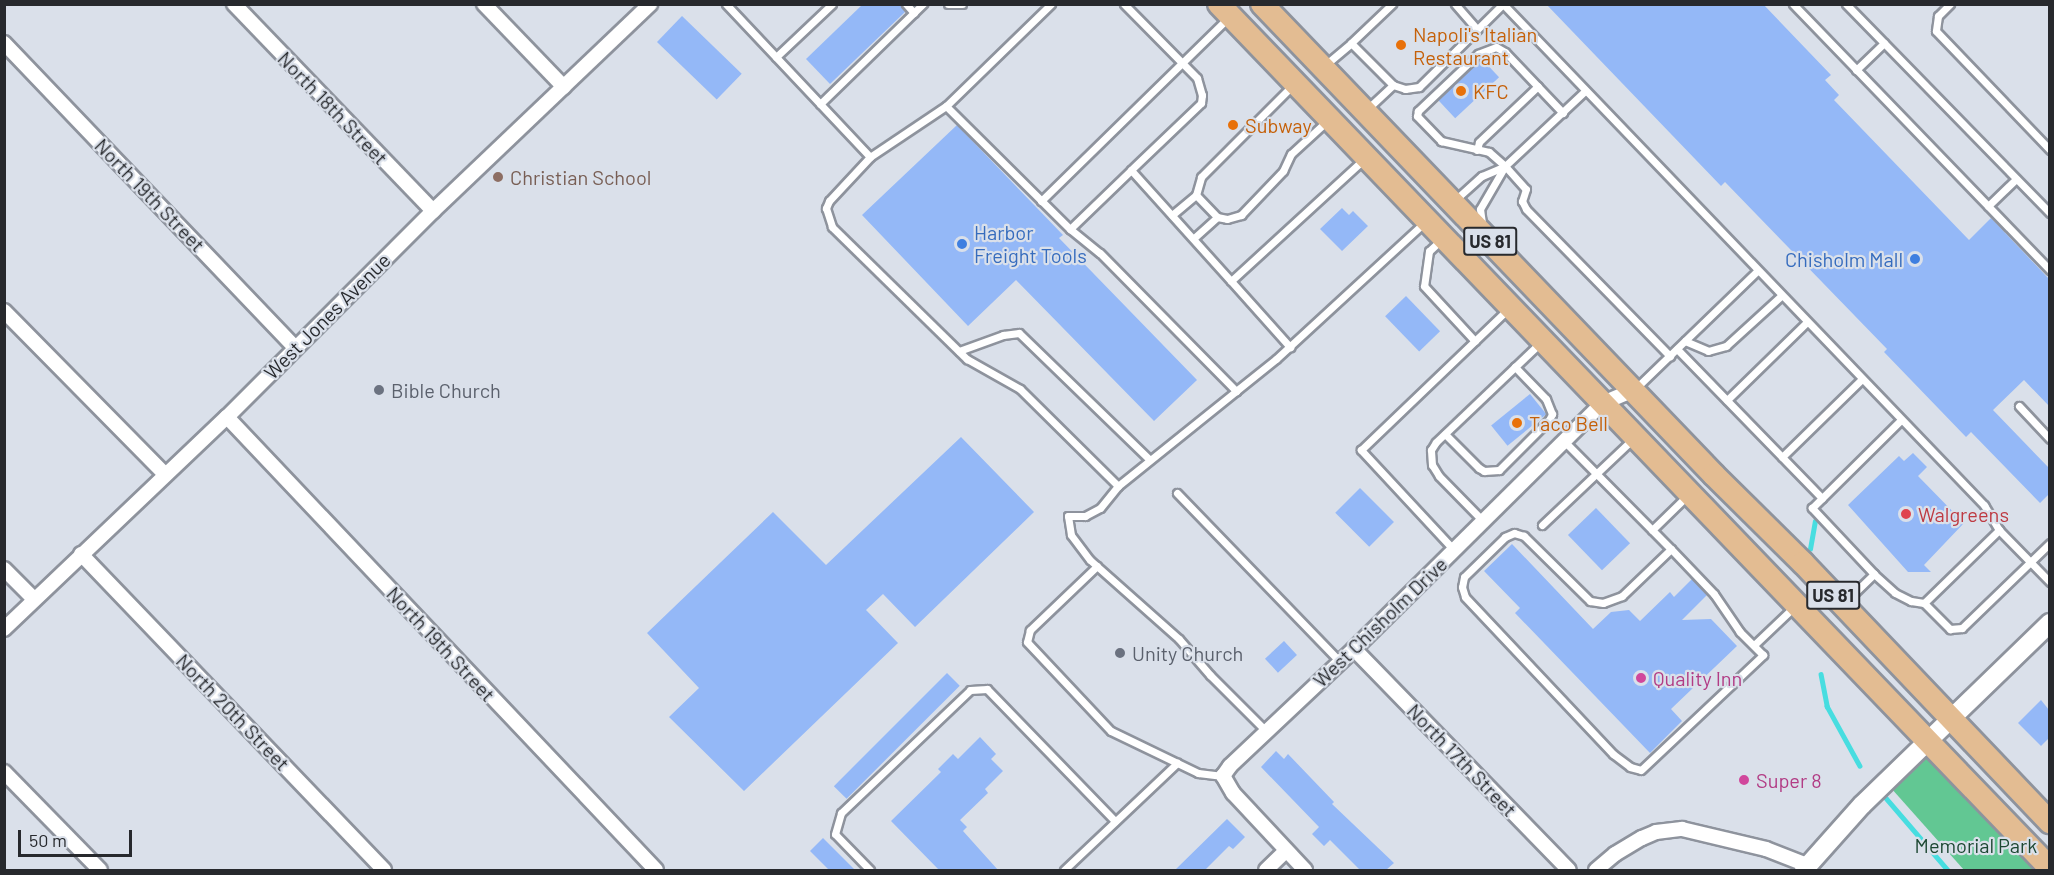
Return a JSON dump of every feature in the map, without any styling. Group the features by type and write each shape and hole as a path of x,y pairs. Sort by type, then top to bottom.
{"main road":[{"name":"US 81","path":"1262,4 2049,822"},
{"name":"US 81","path":"1224,10 2049,868"}],"street":[{"name":"North 18th Street","path":"234,4 433,211"},
{"path":"484,4 564,87"},
{"name":"West Jones Avenue","path":"4,629 227,417 433,211 650,4"},
{"name":"North 19th Street","path":"4,43 295,347"},
{"path":"4,311 165,474"},
{"name":"West Chisholm Drive","path":"1223,776 1603,402 1634,390"},
{"name":"North 19th Street","path":"227,417 656,870"},
{"name":"North 20th Street","path":"81,554 384,870"},
{"path":"4,569 34,599"},
{"path":"1596,870 1615,854 1642,838 1656,832 1682,829 1766,849 1805,868 1927,741 2049,623"},
{"name":"North 17th Street","path":"1354,649 1569,870"},
{"path":"4,772 100,870"},
{"path":"1223,776 1233,793 1305,870"},
{"path":"1266,870 1286,851"}],"lane":[{"path":"726,4 870,157"},
{"path":"776,57 832,4"},
{"path":"906,4 914,13"},
{"path":"820,104 923,4"},
{"path":"948,4 962,4"},
{"path":"1051,4 946,106 870,157 829,201 826,208 828,220 967,359 1020,389 1118,486"},
{"path":"1070,229 1201,103 1202,95 1197,78 1124,4"},
{"path":"1322,67 1392,4"},
{"path":"1455,4 1477,29"},
{"path":"1351,43 1393,85 1405,89 1419,87 1503,4 1984,505 1999,530 2049,582"},
{"path":"1793,4 2049,270"},
{"path":"1846,4 2049,213"},
{"path":"1950,4 1938,16 1936,31 2049,150"},
{"path":"1041,201 1183,62 1224,10"},
{"path":"1857,70 1884,43"},
{"path":"1563,113 1505,52 1496,47 1488,48 1478,54 1418,111 1419,121 1441,141 1489,152 1505,166 1526,189 1522,201 1526,209 1670,356"},
{"path":"1172,215 1196,195 1201,177 1295,83"},
{"path":"1365,111 1393,85"},
{"path":"1477,150 1479,142 1538,86"},
{"path":"1419,87 1427,93 1437,93"},
{"path":"1484,235 1480,209 1505,166 1585,91"},
{"path":"946,106 1070,229 1100,253 1236,391"},
{"path":"1196,195 1217,217 1227,219 1241,215 1283,171 1291,154 1329,119"},
{"path":"1231,281 1366,157"},
{"path":"1453,202 1482,176 1505,166"},
{"path":"1131,170 1290,347"},
{"path":"1988,206 2016,179"},
{"path":"1194,238 1217,217"},
{"path":"1267,732 1210,675 1179,639 1096,566 1071,535 1068,516 1084,516 1100,508 1118,486 1290,347 1427,221"},
{"path":"1443,238 1429,251 1424,286 1474,342"},
{"path":"1634,390 1757,271"},
{"path":"1685,341 1708,351 1726,346 1781,296"},
{"path":"1454,550 1360,450 1510,307"},
{"path":"1727,400 1807,322"},
{"path":"959,351 1003,335 1019,333 1150,460"},
{"path":"1483,521 1439,476 1429,457 1431,450 1444,434 1542,340"},
{"path":"1677,349 1822,498"},
{"path":"1444,434 1479,468 1485,471 1499,470 1550,420 1552,414 1546,399 1515,367"},
{"path":"1782,457 1862,379"},
{"path":"2019,406 2049,439"},
{"path":"1901,420 1812,508 1874,574 1895,592 1911,600 1924,603 1950,629 1962,628 2049,543"},
{"path":"1542,525 1635,436"},
{"path":"1564,441 1597,473 1671,549 1714,594 1740,632 1763,655 1641,770 1630,767 1613,754 1466,597 1462,587 1464,578 1505,537 1514,533 1524,536 1590,601 1603,603 1622,596 1671,549"},
{"path":"1176,493 1340,662"},
{"path":"1652,530 1690,494"},
{"path":"1924,603 1999,530"},
{"path":"1096,566 1030,630 1028,642 1111,731 1198,773 1223,776"},
{"path":"1842,605 1874,574"},
{"path":"1754,645 1796,605"},
{"path":"870,870 835,834 840,813 970,690 987,689 1115,821"},
{"path":"1064,870 1177,763"}],"green space":[{"name":"Memorial Park","path":"1925,754 2035,870 1964,870 1891,788"}],"building":[{"path":"863,4 900,4 905,12 830,84 806,59"},
{"name":"Chisholm Mall","path":"1546,4 1763,4 1831,75 1825,80 1839,95 1834,100 1969,240 1991,218 2049,279 2049,406 2024,380 1993,410 2049,468 2049,494 2040,503 1971,432 1966,437 1884,352 1887,349 1725,182 1721,186"},
{"path":"682,16 742,74 717,100 657,42"},
{"path":"1482,59 1499,77 1455,118 1438,100"},
{"path":"957,125 1063,235 1059,238 1197,380 1154,421 1016,280 968,326 862,215"},
{"path":"1342,208 1349,215 1353,211 1368,226 1342,251 1320,229"},
{"path":"1406,296 1440,331 1419,351 1385,316"},
{"path":"1530,394 1546,414 1508,446 1491,425"},
{"path":"961,437 1034,512 915,627 883,594 866,610 898,643 744,791 669,717 699,688 647,633 773,512 826,565"},
{"name":"Walgreens","path":"1913,453 1927,467 1918,476 1964,523 1924,565 1931,572 1908,572 1848,505 1899,456 1904,461"},
{"path":"1360,488 1394,522 1369,547 1335,513"},
{"path":"1596,508 1630,543 1602,570 1568,535"},
{"name":"Quality Inn","path":"1512,544 1593,629 1611,612 1629,610 1640,621 1670,592 1674,597 1692,579 1707,595 1682,620 1711,619 1737,646 1671,709 1682,721 1650,753 1515,613 1520,608 1484,571"},
{"path":"1284,641 1297,655 1278,673 1265,659"},
{"path":"947,673 960,686 847,799 834,786"},
{"path":"2041,700 2049,710 2049,738 2041,746 2018,723"},
{"path":"980,737 996,754 991,759 1003,771 985,789 988,793 960,820 967,827 963,831 998,870 939,870 891,821 941,772 938,769 953,754 958,759"},
{"path":"1276,751 1284,759 1288,754 1334,802 1332,804 1394,863 1386,870 1360,870 1330,840 1324,846 1312,834 1319,827 1261,767"},
{"path":"1227,819 1245,837 1233,849 1229,846 1205,870 1175,870"},
{"path":"823,838 855,870 829,870 810,851"}],"waterway":[{"path":"1810,549 1815,521"},
{"path":"1821,674 1827,706 1860,766"},
{"path":"1886,798 1948,870"}],"place":[{"name":"Napoli's Italian Restaurant","path":"1401,45"},
{"name":"KFC","path":"1461,91"},
{"name":"Subway","path":"1233,125"},
{"name":"Christian School","path":"498,177"},
{"name":"Harbor Freight Tools","path":"962,244"},
{"name":"Chisholm Mall","path":"1915,259"},
{"name":"Bible Church","path":"379,390"},
{"name":"Taco Bell","path":"1517,423"},
{"name":"Walgreens","path":"1906,514"},
{"name":"Unity Church","path":"1120,653"},
{"name":"Quality Inn","path":"1641,678"},
{"name":"Super 8","path":"1744,780"}]}
